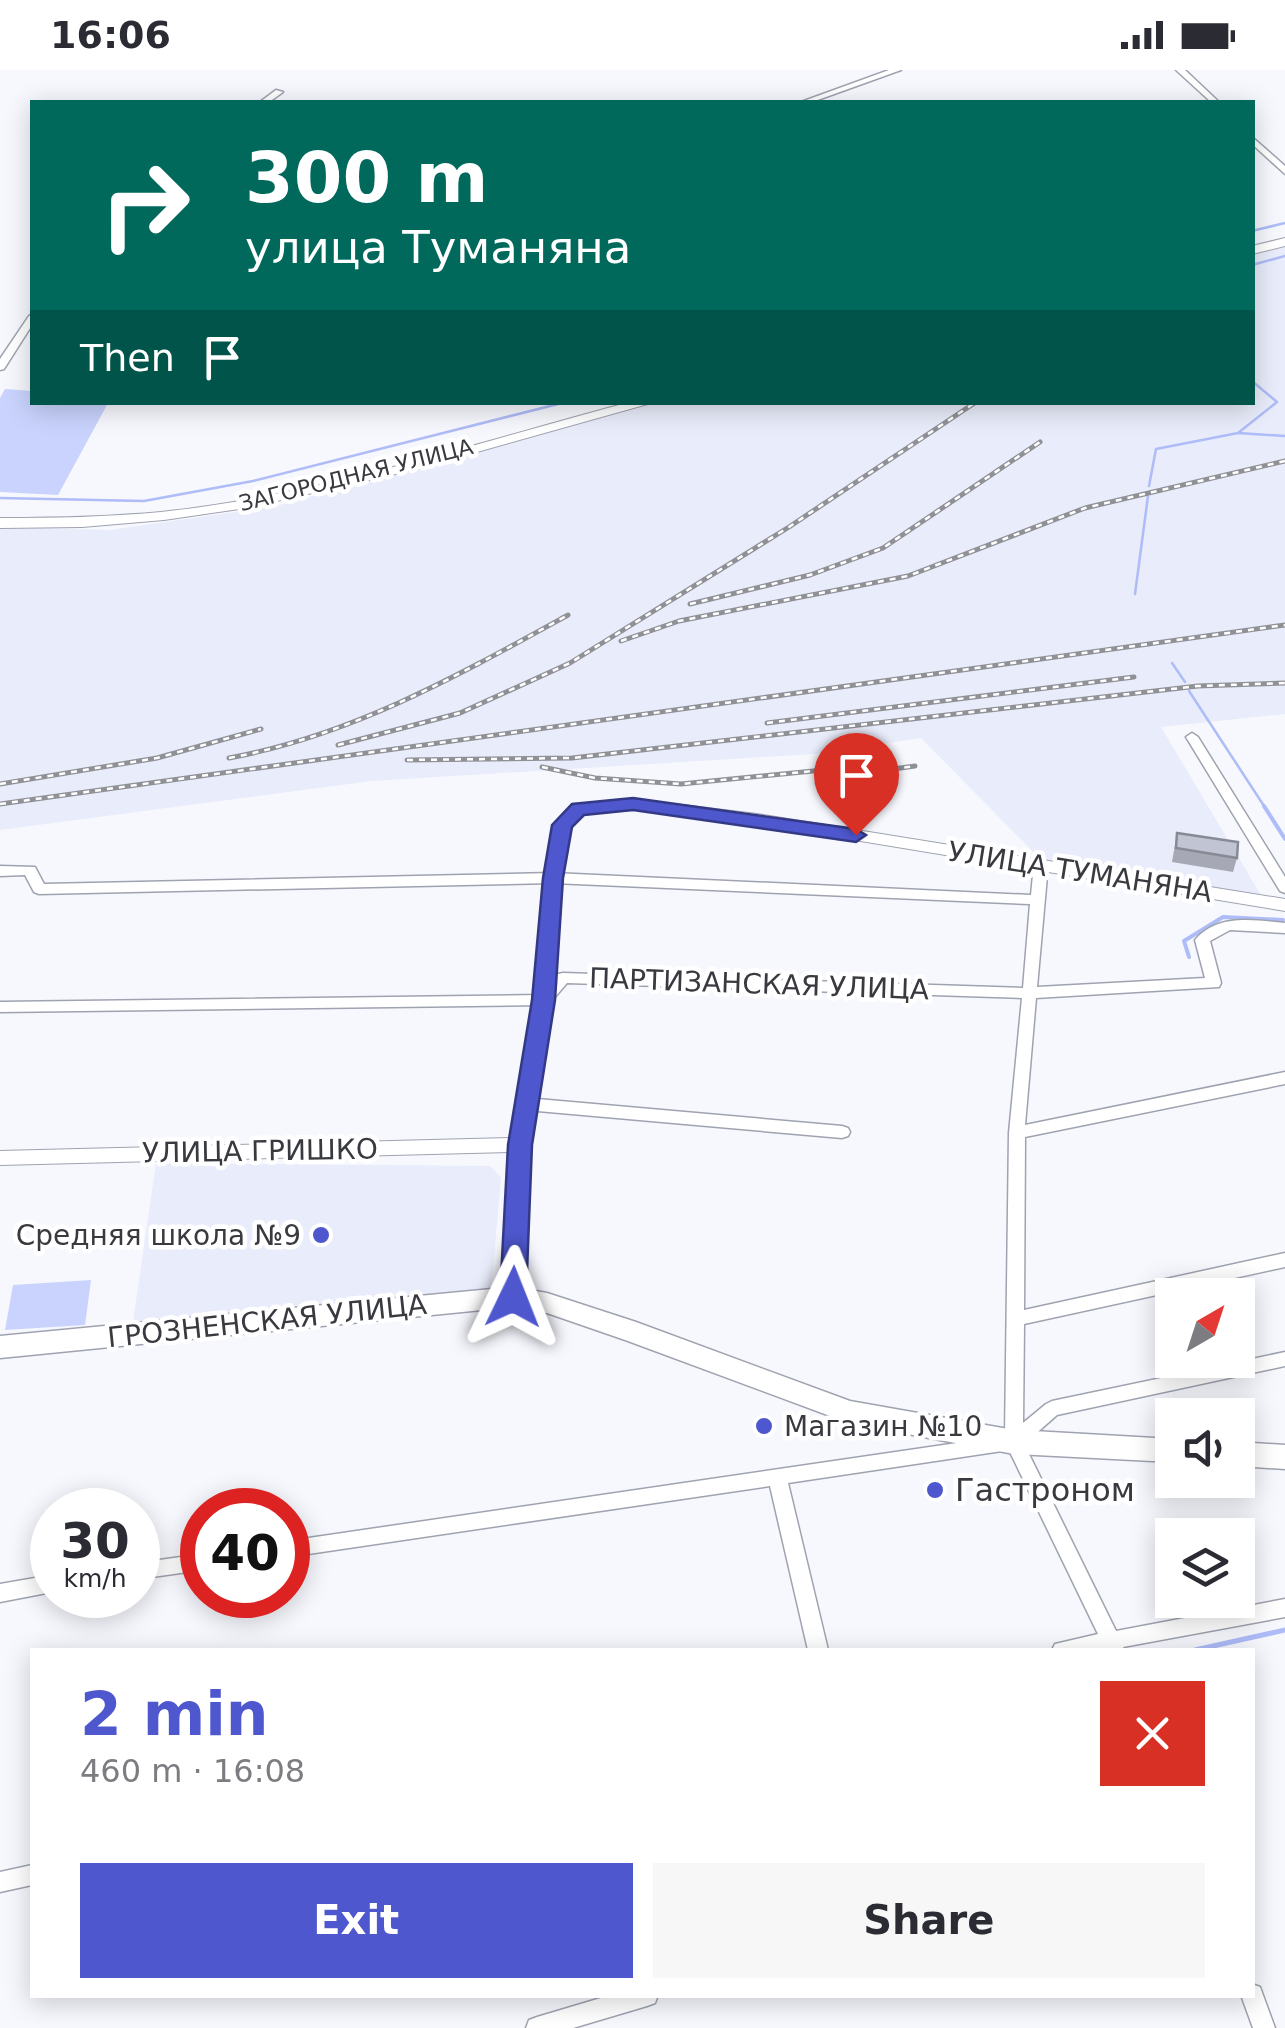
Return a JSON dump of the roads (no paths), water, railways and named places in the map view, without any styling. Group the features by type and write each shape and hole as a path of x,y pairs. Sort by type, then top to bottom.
{"main road":[{"path":"1255,249 1285,242"},
{"name":"ЗАГОРОДНАЯ УЛИЦА","path":"0,523 119,523 282,497 636,405"},
{"name":"ГРОЗНЕНСКАЯ УЛИЦА","path":"0,1347 513,1297 546,1303 636,1333 850,1412 1014,1442 1155,1449"},
{"path":"1255,1455 1285,1456"}],"street":[{"path":"811,100 897,70"},
{"path":"1180,70 1213,100"},
{"path":"267,100 279,92"},
{"path":"1255,142 1285,171"},
{"path":"0,367 30,321"},
{"path":"1192,737 1285,888"},
{"name":"УЛИЦА ТУМАНЯНА","path":"553,878 562,825 579,809 633,804 757,819 1285,906"},
{"path":"1041,866 1018,1133 1014,1442 1112,1646"},
{"path":"0,871 30,870 39,888 553,878 1038,900"},
{"path":"513,1297 520,1145 544,1000 553,878"},
{"name":"ПАРТИЗАНСКАЯ УЛИЦА","path":"0,1007 544,1000 563,978 1028,993 1214,983 1202,940 1212,930 1228,924 1285,928"},
{"path":"1018,1133 1285,1078"},
{"path":"526,1104 842,1132"},
{"name":"УЛИЦА ГРИШКО","path":"0,1158 520,1145"},
{"path":"1014,1319 1285,1260"},
{"path":"310,1546 1014,1442 1052,1409 1285,1359"},
{"path":"777,1478 818,1648"},
{"path":"0,1593 30,1588"},
{"path":"1087,1648 1285,1608"},
{"path":"0,1882 30,1875"},
{"path":"538,2028 637,1998"},
{"path":"1253,1998 1264,2028"}],"waterway":[{"path":"1255,230 1285,223"},
{"path":"1255,264 1285,256"},
{"path":"1238,433 1277,402 1255,384"},
{"path":"0,498 144,501 253,481 554,405"},
{"path":"1149,486 1156,449 1238,433"},
{"path":"1238,433 1285,436"},
{"path":"1135,594 1148,496"},
{"path":"1172,663 1185,682"},
{"path":"1189,691 1266,809"},
{"path":"1264,806 1285,839"},
{"path":"1189,957 1184,941 1223,917 1283,920"},
{"path":"1204,1648 1285,1630"}],"railway":[{"path":"338,745 460,713 570,663 789,527 972,405"},
{"path":"690,604 810,575 883,548 1040,442"},
{"path":"621,641 679,621 908,576 1085,508 1285,461"},
{"path":"229,758 275,748 362,718 446,681 568,615"},
{"path":"0,804 1285,625"},
{"path":"767,723 1134,677"},
{"path":"407,760 572,758 1198,686 1285,683"},
{"path":"0,784 157,758 261,729"},
{"path":"821,779 915,766"},
{"path":"542,767 595,778 681,784 834,769"}],"place":[{"name":"Средняя школа №9","path":"321,1235"},
{"name":"Магазин №10","path":"764,1426"},
{"name":"Гастроном","path":"935,1490"}]}
